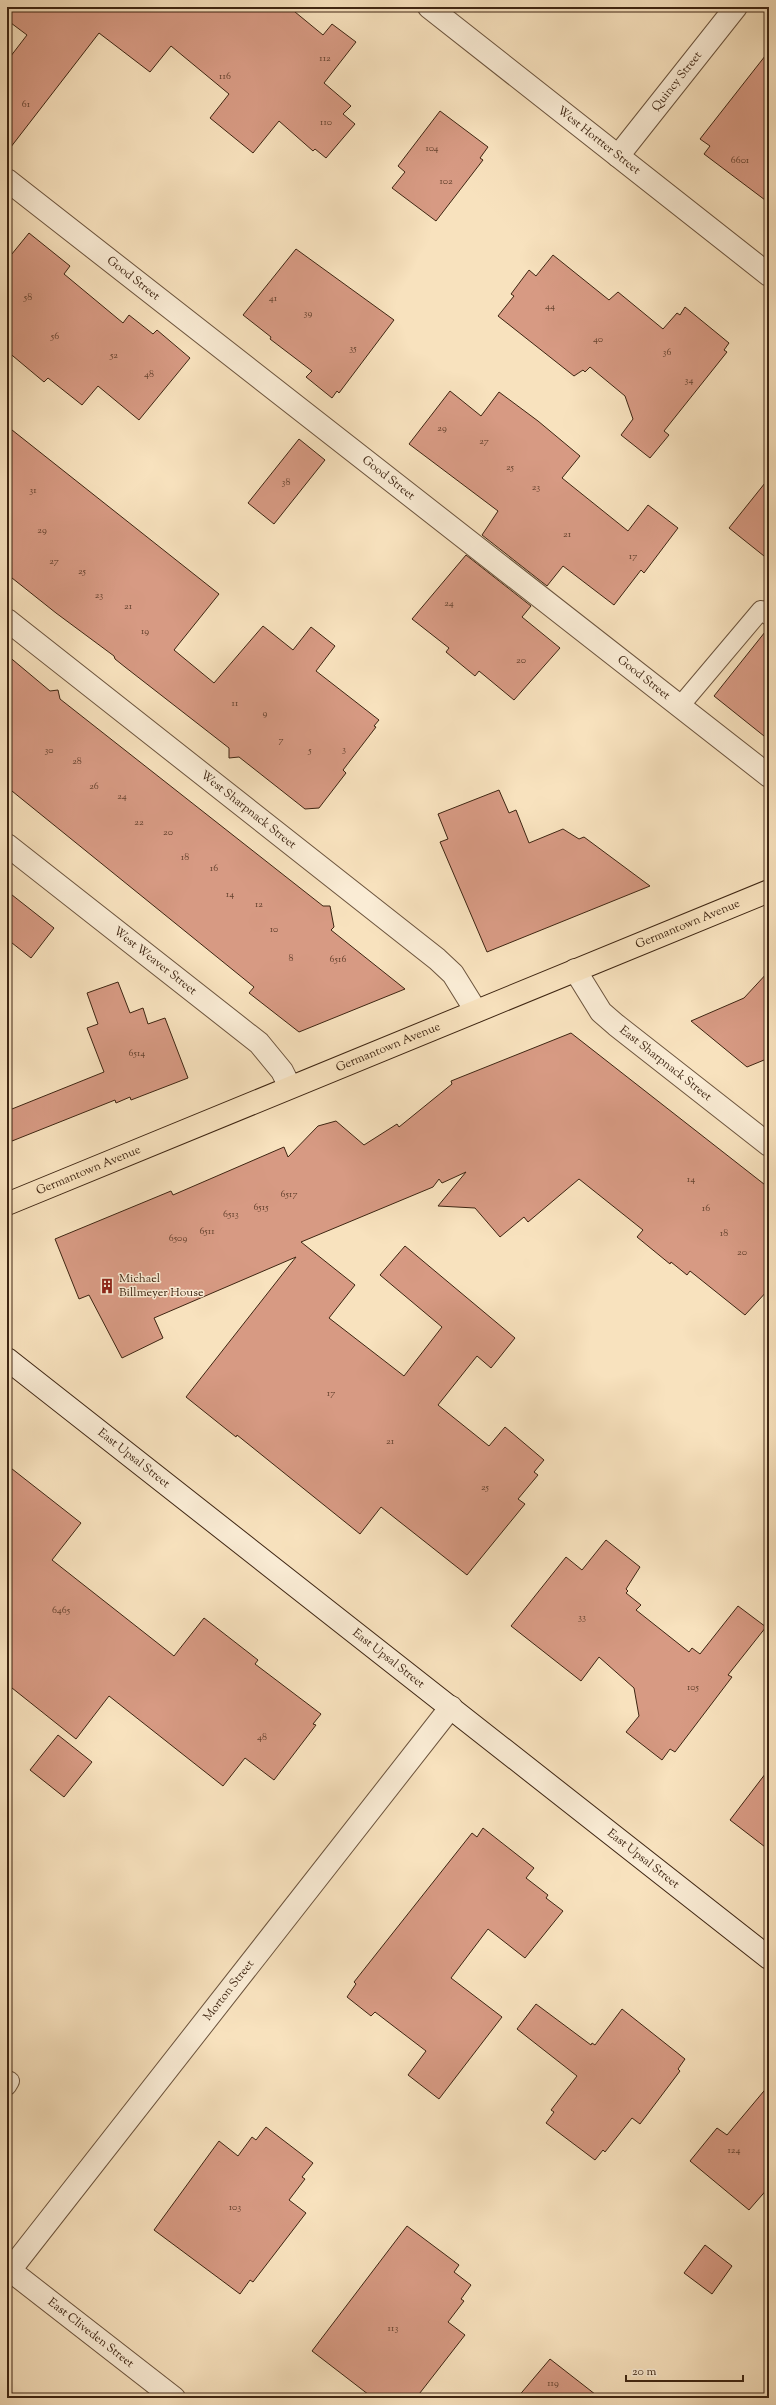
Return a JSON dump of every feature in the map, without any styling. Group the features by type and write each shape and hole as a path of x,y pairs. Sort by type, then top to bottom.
{"main road":[{"name":"Germantown Avenue","path":"7,1204 769,891"}],"street":[{"name":"West Hortter Street","path":"429,7 769,275"},
{"name":"Quincy Street","path":"618,156 736,7"},
{"name":"Good Street","path":"7,180 769,776"},
{"name":"West Sharpnack Street","path":"7,620 454,974 476,1011"},
{"name":"West Weaver Street","path":"7,845 259,1043 282,1071 290,1087"},
{"name":"East Sharpnack Street","path":"575,970 586,989 606,1016 769,1145"},
{"name":"East Upsal Street","path":"7,1358 769,1958"},
{"name":"Morton Street","path":"8,2271 451,1708"},
{"name":"East Cliveden Street","path":"8,2271 174,2398"}],"lane":[{"path":"680,706 761,610 769,616"}],"building":[{"path":"7,7 289,7 323,35 332,24 356,42 324,83 351,106 343,114 355,124 326,158 315,149 313,151 279,121 253,153 210,118 229,94 171,46 150,72 99,33 7,152 7,61 27,35 7,20"},
{"path":"769,51 769,203 704,154 710,146 700,139"},
{"path":"440,111 488,147 480,158 483,160 436,221 392,188 405,172 398,166"},
{"path":"29,233 70,266 64,274 123,323 129,315 153,334 157,330 190,358 139,420 98,386 82,405 48,378 44,382 7,351 7,260"},
{"path":"296,249 394,320 339,393 337,391 332,398 306,377 312,371 270,339 271,337 243,315"},
{"path":"553,255 609,300 618,292 663,329 677,313 680,315 685,307 729,343 724,350 727,352 664,431 669,435 650,458 621,435 633,419 625,396 590,367 585,372 583,370 574,376 498,316 514,296 511,294 529,270 536,276"},
{"path":"450,391 481,416 499,392 538,421 580,456 562,478 628,531 648,505 678,528 644,573 641,570 614,605 563,566 547,586 482,535 498,511 409,444"},
{"path":"7,426 219,594 174,650 214,683 263,626 293,650 311,627 335,646 316,671 379,720 374,726 376,727 343,770 346,773 319,808 305,809 239,757 229,758 229,748 115,659 114,656 7,574"},
{"path":"299,439 325,460 274,524 248,503"},
{"path":"769,478 769,560 729,528"},
{"path":"466,555 531,606 522,617 560,648 514,700 479,671 475,676 446,652 449,648 412,619"},
{"path":"769,627 769,740 714,696"},
{"path":"7,655 50,691 58,690 60,699 323,906 330,906 334,927 331,930 405,989 299,1032 249,993 254,987 7,787"},
{"path":"499,790 509,813 516,810 529,843 563,829 579,839 584,837 650,886 487,952 440,842 448,839 438,814"},
{"path":"7,891 54,928 31,958 7,939"},
{"path":"769,971 769,1058 747,1067 691,1021 744,998"},
{"path":"118,982 130,1013 143,1008 148,1024 165,1018 188,1078 131,1100 130,1097 116,1103 115,1100 7,1143 7,1111 104,1072 87,1028 98,1024 87,993"},
{"path":"571,1033 769,1188 769,1289 745,1315 690,1271 687,1275 671,1262 670,1264 637,1237 643,1230 579,1179 528,1222 524,1217 500,1237 475,1208 438,1206 466,1172 442,1183 439,1179 433,1187 301,1242 355,1285 329,1318 404,1376 442,1327 380,1275 405,1246 515,1338 491,1368 477,1356 438,1405 489,1446 505,1427 544,1460 534,1472 538,1475 518,1499 525,1504 467,1575 381,1507 360,1534 237,1435 236,1437 186,1397 296,1257 154,1318 163,1338 122,1358 89,1295 79,1299 55,1239 171,1191 173,1195 284,1147 288,1157 318,1126 336,1121 364,1145 397,1124 399,1127 452,1084 451,1081"},
{"path":"7,1465 81,1523 52,1560 174,1656 204,1618 258,1660 255,1664 321,1714 313,1724 316,1725 274,1780 245,1758 223,1786 109,1696 76,1739 7,1684"},
{"path":"606,1540 640,1567 626,1589 628,1591 626,1593 641,1605 636,1610 689,1652 692,1648 700,1654 738,1606 766,1627 728,1675 732,1677 675,1752 670,1749 662,1760 626,1732 639,1716 634,1688 599,1657 581,1681 511,1626 566,1557 582,1570"},
{"path":"58,1735 92,1762 64,1797 30,1770"},
{"path":"769,1769 769,1850 730,1820"},
{"path":"483,1828 534,1868 526,1878 548,1895 546,1898 563,1911 525,1958 488,1929 451,1978 502,2017 439,2099 408,2075 426,2051 375,2012 371,2016 347,1997 356,1984 354,1982 472,1833 477,1837"},
{"path":"536,2004 591,2045 592,2043 595,2045 622,2009 685,2059 678,2069 680,2071 640,2124 632,2118 605,2152 603,2150 595,2160 546,2123 554,2112 551,2110 577,2076 517,2029"},
{"path":"769,2085 769,2187 749,2210 690,2161 717,2128 727,2135"},
{"path":"266,2127 313,2163 302,2177 305,2179 289,2200 306,2213 253,2282 250,2280 240,2294 154,2230 219,2141 238,2156 252,2137 256,2140"},
{"path":"407,2226 459,2265 454,2272 471,2285 461,2299 464,2301 448,2322 465,2335 416,2398 373,2398 312,2351"},
{"path":"705,2245 732,2266 712,2294 684,2273"},
{"path":"550,2359 600,2398 517,2398"}],"place":[{"name":"Michael Billmeyer House","path":"107,1286"}]}
